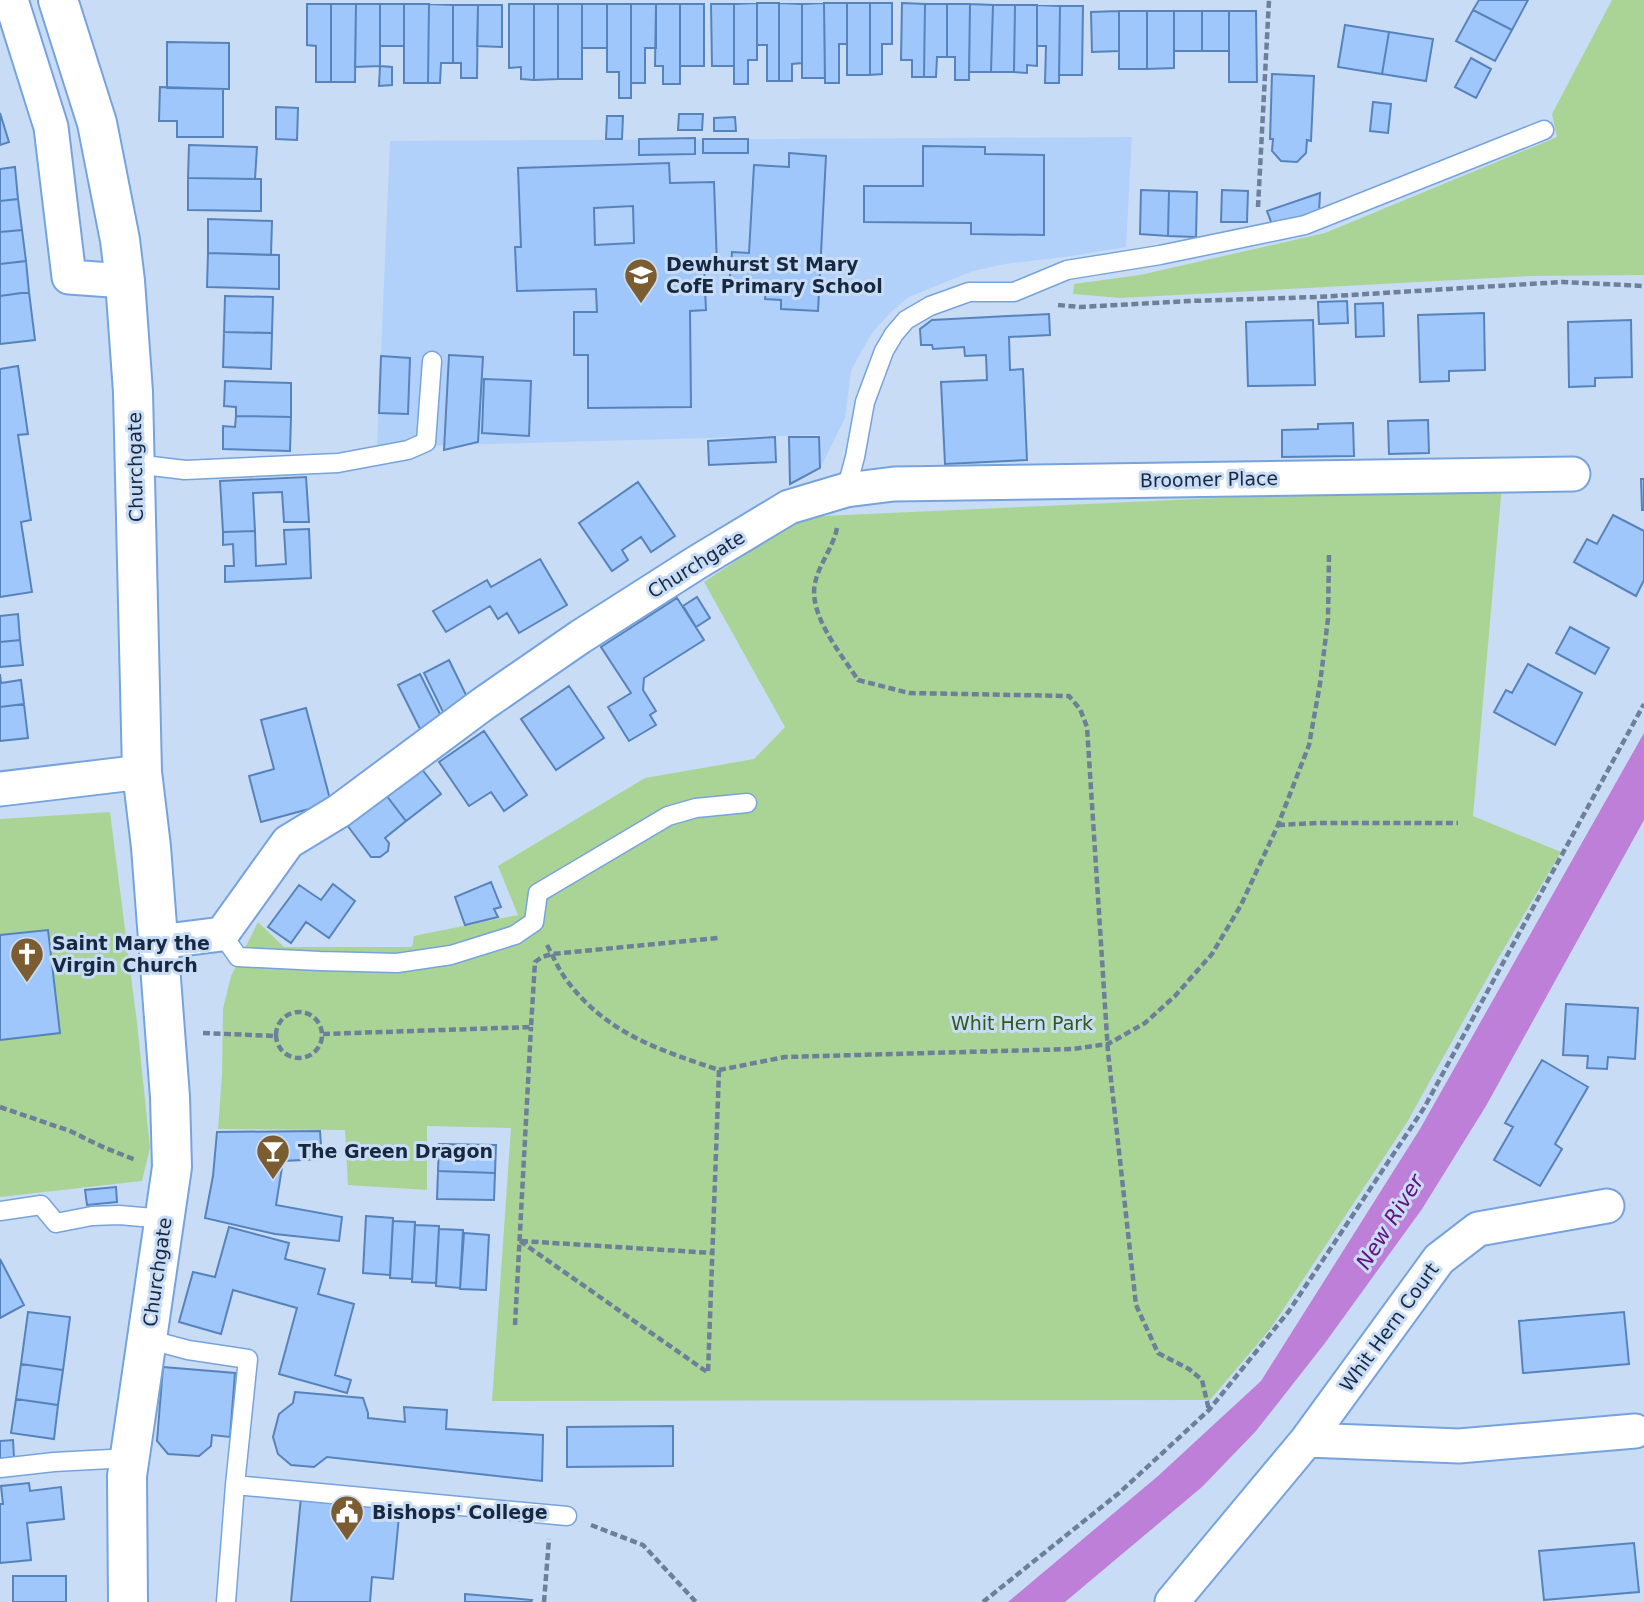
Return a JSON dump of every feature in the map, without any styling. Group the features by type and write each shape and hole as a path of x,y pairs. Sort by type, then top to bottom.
{"street":[{"path":"11,0 51,127 69,277 125,281"},
{"name":"Churchgate","path":"58,0 97,123 120,240 125,281 133,392 142,772 151,847 170,1097 172,1167 127,1476 128,1602"},
{"name":"Broomer Place","path":"846,490 894,484 1573,474"},
{"name":"Churchgate","path":"222,934 288,842 338,811 483,704 580,637 696,563 789,507 846,490"},
{"path":"0,789 142,772"},
{"path":"158,942 222,934"},
{"name":"Whit Hern Court","path":"1172,1602 1307,1440 1439,1259 1478,1229 1607,1206"},
{"path":"1307,1440 1459,1446 1635,1432"}],"lane":[{"path":"846,490 865,402 875,371 894,334 905,320 930,306 969,292 1014,292 1067,270 1160,255 1305,225 1544,130"},
{"path":"135,464 185,470 338,463 408,450 426,442 432,361"},
{"path":"222,934 238,957 397,963 450,955 515,935 534,922 538,893 668,816 696,808 747,803"},
{"path":"0,1211 41,1205 56,1223 92,1216 119,1215 165,1219"},
{"path":"147,1339 188,1350 248,1359 226,1602"},
{"path":"0,1468 129,1458"},
{"path":"235,1485 559,1515"}],"path":[{"path":"1257,235 1269,0"},
{"path":"1014,292 1055,304 1080,307 1318,297 1562,282 1644,286"},
{"path":"846,490 836,534 814,584 815,600 820,620 858,680 909,692 1069,696 1080,709 1087,727 1108,1044 1136,1305 1158,1353 1189,1369 1202,1380 1209,1410"},
{"path":"534,922 564,976 580,997 603,1018 645,1044 719,1070 785,1056 1073,1049 1108,1044 1145,1023 1175,996 1212,954 1241,905 1279,825 1309,745 1328,619 1329,555"},
{"path":"983,1602 1119,1493 1209,1410 1289,1311 1424,1108 1644,704"},
{"path":"1279,825 1458,823"},
{"path":"515,1325 535,962 552,954 718,937"},
{"path":"293,1012 304,1012 313,1016 320,1024 323,1034 321,1045 315,1053 295,1059 278,1047 275,1036 277,1026 284,1017 293,1012"},
{"path":"323,1034 531,1027"},
{"path":"165,1032 275,1036"},
{"path":"520,1241 708,1373 719,1070"},
{"path":"0,1107 70,1130 135,1160 172,1167"},
{"path":"520,1241 713,1253"},
{"path":"544,1602 559,1515 643,1545 696,1602"}],"shaded area":[{"name":"Dewhurst St Mary CofE Primary School","path":"1132,137 1126,247 973,271 909,297 873,332 851,371 845,418 821,467 819,435 377,447 390,141"}],"green space":[{"path":"1612,0 1644,0 1644,275 1530,276 1121,298 1073,294 1074,284 1140,275 1325,233 1557,137 1552,114"},
{"name":"Whit Hern Park","path":"1502,485 1473,816 1561,852 1406,1124 1271,1328 1210,1400 492,1401 511,1128 427,1126 427,1190 348,1185 345,1130 218,1129 223,1009 231,976 258,922 284,947 412,947 414,936 518,915 498,866 645,778 754,759 785,727 704,582 802,517"},
{"path":"110,812 150,1148 142,1181 0,1197 0,1040 60,1033 48,930 0,935 0,819"}],"water":[{"name":"New River","path":"1644,733 1644,820 1486,1106 1422,1209 1325,1343 1256,1431 1202,1487 1065,1602 1008,1602 1158,1476 1261,1381 1420,1129"}],"building":[{"path":"1479,0 1528,0 1512,30 1473,10"},
{"path":"757,3 779,3 779,81 767,81 767,45 757,45"},
{"path":"757,3 757,60 748,60 748,84 734,84 734,4"},
{"path":"779,3 802,4 802,63 792,64 792,81 779,81"},
{"path":"824,3 825,78 802,78 802,4"},
{"path":"824,3 847,3 847,44 839,44 839,83 825,83"},
{"path":"847,3 870,3 870,75 847,75"},
{"path":"870,3 892,3 892,44 882,44 882,74 870,75"},
{"path":"902,3 925,4 924,77 912,77 912,60 901,60"},
{"path":"307,4 331,4 331,82 316,82 316,46 307,45"},
{"path":"331,4 356,4 355,82 331,82"},
{"path":"356,4 380,4 380,66 355,67"},
{"path":"380,4 404,4 404,46 380,46"},
{"path":"404,4 429,4 428,83 404,83"},
{"path":"429,4 453,5 453,63 441,63 440,83 428,83"},
{"path":"509,4 534,4 534,80 521,79 521,67 509,68"},
{"path":"534,4 558,4 558,79 534,80"},
{"path":"558,4 582,4 582,79 558,79"},
{"path":"582,4 607,4 607,48 582,48"},
{"path":"607,4 631,4 631,98 619,98 619,72 607,72"},
{"path":"631,4 656,4 656,48 645,48 645,83 631,83"},
{"path":"656,4 680,4 680,84 663,84 663,66 655,66"},
{"path":"680,4 704,4 704,66 680,66"},
{"path":"711,4 734,4 734,66 712,66"},
{"path":"925,4 947,4 947,57 937,57 936,77 924,77"},
{"path":"947,4 970,4 969,80 955,80 955,57 947,57"},
{"path":"970,4 993,5 991,72 969,72"},
{"path":"453,5 478,5 477,78 461,78 461,63 453,63"},
{"path":"478,5 502,5 502,47 477,46"},
{"path":"993,5 1015,5 1014,72 991,72"},
{"path":"1015,5 1037,5 1037,66 1027,65 1027,73 1014,72"},
{"path":"1037,5 1060,6 1059,83 1045,83 1046,46 1037,46"},
{"path":"1060,6 1083,6 1082,75 1059,75"},
{"path":"1473,10 1512,30 1495,61 1456,41"},
{"path":"1119,11 1119,51 1092,52 1091,12"},
{"path":"1119,11 1147,11 1147,69 1119,69"},
{"path":"1147,11 1174,11 1174,68 1147,69"},
{"path":"1174,11 1202,11 1202,51 1174,51"},
{"path":"1202,11 1229,11 1229,51 1202,51"},
{"path":"1229,11 1256,11 1257,82 1229,82"},
{"path":"1345,25 1389,32 1382,74 1338,67"},
{"path":"1389,32 1433,39 1426,81 1382,74"},
{"path":"167,42 229,43 229,89 167,88"},
{"path":"1471,58 1491,69 1476,98 1455,87"},
{"path":"380,66 392,67 392,85 379,86"},
{"path":"1272,74 1314,76 1311,141 1307,140 1306,153 1297,162 1281,161 1272,151"},
{"path":"160,87 223,89 223,137 177,137 177,121 159,121"},
{"path":"1373,102 1391,104 1388,133 1370,131"},
{"path":"276,107 298,108 297,140 276,139"},
{"path":"0,113 9,142 0,145"},
{"path":"679,114 703,114 702,130 678,130"},
{"path":"607,116 623,116 622,139 606,139"},
{"path":"735,117 736,131 714,131 714,118"},
{"path":"695,138 695,154 639,155 639,139"},
{"path":"703,139 748,139 748,153 703,153"},
{"path":"189,145 257,147 255,179 188,178"},
{"path":"923,146 985,147 985,154 1044,155 1044,235 971,234 971,223 864,222 864,186 923,186"},
{"path":"789,153 826,156 818,311 781,309 781,300 765,299 766,289 729,287 732,252 749,253 754,165 789,167"},
{"path":"669,163 670,183 714,182 717,265 704,266 706,310 690,311 691,407 588,408 588,355 574,355 574,312 597,312 596,289 517,291 515,247 521,247 518,168","holes":["633,206 634,243 595,245 594,208"]},
{"path":"15,167 18,199 0,201 0,169"},
{"path":"188,178 261,179 261,211 188,210"},
{"path":"1141,190 1169,191 1168,236 1140,234"},
{"path":"1222,190 1248,191 1247,222 1221,222"},
{"path":"1169,191 1197,192 1196,237 1168,236"},
{"path":"1320,193 1319,212 1273,227 1267,211"},
{"path":"18,199 22,230 0,232 0,201"},
{"path":"208,219 272,221 271,255 208,253"},
{"path":"22,230 26,261 0,264 0,232"},
{"path":"208,253 279,255 279,289 207,287"},
{"path":"26,261 29,292 0,296 0,264"},
{"path":"29,292 35,340 0,344 0,296"},
{"path":"225,296 273,297 272,333 224,332"},
{"path":"1347,301 1348,323 1319,324 1318,302"},
{"path":"1383,303 1384,336 1356,337 1355,304"},
{"path":"1484,313 1485,370 1449,371 1449,381 1420,382 1418,315"},
{"path":"1049,314 1050,335 1009,337 1010,370 1023,369 1027,460 945,464 941,382 987,380 986,355 965,356 964,347 933,349 932,345 921,345 920,329 932,320"},
{"path":"1313,320 1315,385 1248,386 1246,322"},
{"path":"1631,320 1632,377 1595,378 1595,386 1569,387 1568,322"},
{"path":"224,332 272,333 271,369 223,367"},
{"path":"449,355 483,357 478,442 444,450"},
{"path":"381,356 410,358 408,414 379,413"},
{"path":"18,366 28,434 18,435 31,520 21,522 32,592 0,597 0,369"},
{"path":"484,379 531,381 529,436 482,433"},
{"path":"225,381 291,383 291,417 236,416 236,407 224,406"},
{"path":"236,416 291,417 290,451 223,449 223,426 235,427"},
{"path":"1428,420 1429,453 1389,454 1388,421"},
{"path":"1353,423 1354,456 1282,457 1282,430 1318,429 1318,424"},
{"path":"775,437 776,462 709,465 708,441"},
{"path":"789,437 819,437 820,468 790,484"},
{"path":"306,477 309,522 284,522 282,492 253,493 255,531 223,532 220,481"},
{"path":"1641,479 1644,479 1644,510 1642,510"},
{"path":"638,482 675,536 651,552 641,537 622,550 628,560 612,571 579,523"},
{"path":"1613,515 1644,531 1644,580 1636,596 1574,562 1587,539 1597,544"},
{"path":"309,529 311,578 225,582 225,566 234,566 233,544 223,545 223,532 255,531 256,566 286,564 284,530"},
{"path":"540,559 567,605 519,633 507,613 498,619 490,606 446,632 433,611 487,580 491,587"},
{"path":"697,597 710,618 696,627 683,606"},
{"path":"677,598 704,640 644,678 643,690 656,711 650,715 656,725 629,741 608,707 631,693 601,647"},
{"path":"18,614 20,640 0,642 0,616"},
{"path":"1570,627 1609,648 1595,674 1556,653"},
{"path":"20,640 23,665 0,667 0,642"},
{"path":"449,660 469,701 444,714 424,673"},
{"path":"1528,664 1582,693 1555,745 1494,712 1506,690 1512,693"},
{"path":"0,674 1,683 21,680 24,704 0,707"},
{"path":"420,674 442,718 420,729 398,685"},
{"path":"569,686 604,738 556,770 521,719"},
{"path":"24,704 28,738 0,741 0,707"},
{"path":"306,708 331,803 261,822 249,776 274,769 261,720"},
{"path":"484,731 527,795 504,811 491,792 469,806 439,762"},
{"path":"421,768 441,794 406,821 386,795"},
{"path":"386,795 406,821 385,838 389,843 388,851 380,857 371,857 347,825"},
{"path":"491,882 501,907 494,909 498,917 465,925 455,897"},
{"path":"333,884 355,901 329,938 306,922 291,943 268,927 299,885 321,900"},
{"name":"Saint Mary the Virgin Church","path":"48,930 60,1033 0,1040 0,935"},
{"path":"1566,1004 1638,1008 1635,1059 1608,1057 1607,1069 1587,1068 1588,1056 1563,1055"},
{"path":"1542,1060 1588,1087 1555,1144 1562,1149 1540,1186 1494,1160 1513,1127 1505,1123"},
{"path":"320,1131 322,1159 283,1161 276,1205 342,1217 339,1241 275,1234 205,1218 213,1176 217,1132"},
{"path":"439,1144 496,1145 495,1173 438,1171"},
{"path":"438,1171 495,1173 494,1200 437,1199"},
{"path":"116,1187 117,1202 87,1205 85,1190"},
{"path":"366,1216 393,1218 390,1275 363,1273"},
{"path":"393,1221 415,1222 412,1279 390,1278"},
{"path":"415,1225 439,1226 436,1283 412,1282"},
{"path":"229,1227 289,1243 285,1259 325,1269 318,1294 354,1304 335,1375 351,1380 347,1393 279,1374 297,1308 233,1290 221,1334 179,1322 193,1272 215,1277"},
{"path":"439,1229 463,1230 460,1288 436,1286"},
{"path":"464,1233 489,1235 486,1290 460,1289"},
{"path":"0,1259 24,1305 0,1318"},
{"path":"28,1312 70,1317 63,1370 21,1364"},
{"path":"1624,1312 1629,1364 1523,1373 1519,1321"},
{"path":"21,1364 63,1370 58,1405 16,1399"},
{"path":"163,1367 235,1373 230,1437 212,1435 211,1446 199,1456 168,1454 157,1441"},
{"path":"295,1392 363,1398 368,1418 405,1422 404,1407 447,1410 446,1429 543,1435 542,1481 327,1457 314,1467 291,1465 278,1454 273,1437 279,1414 293,1403"},
{"path":"16,1399 58,1405 54,1439 11,1433"},
{"path":"673,1426 673,1466 567,1467 567,1427"},
{"path":"13,1440 14,1457 0,1459 0,1441"},
{"path":"29,1483 30,1491 61,1487 64,1519 27,1523 31,1560 0,1563 0,1504 3,1504 1,1486"},
{"name":"Bishops' College","path":"301,1497 400,1506 393,1579 372,1577 370,1602 291,1602"},
{"path":"1634,1543 1639,1592 1544,1600 1539,1551"},
{"path":"13,1576 66,1576 66,1602 13,1602"},
{"path":"465,1594 532,1600 465,1602"}],"place":[{"name":"Dewhurst St Mary CofE Primary School","path":"641,305"},
{"name":"Saint Mary the Virgin Church","path":"27,984"},
{"name":"The Green Dragon","path":"273,1181"},
{"name":"Bishops' College","path":"347,1542"}]}
